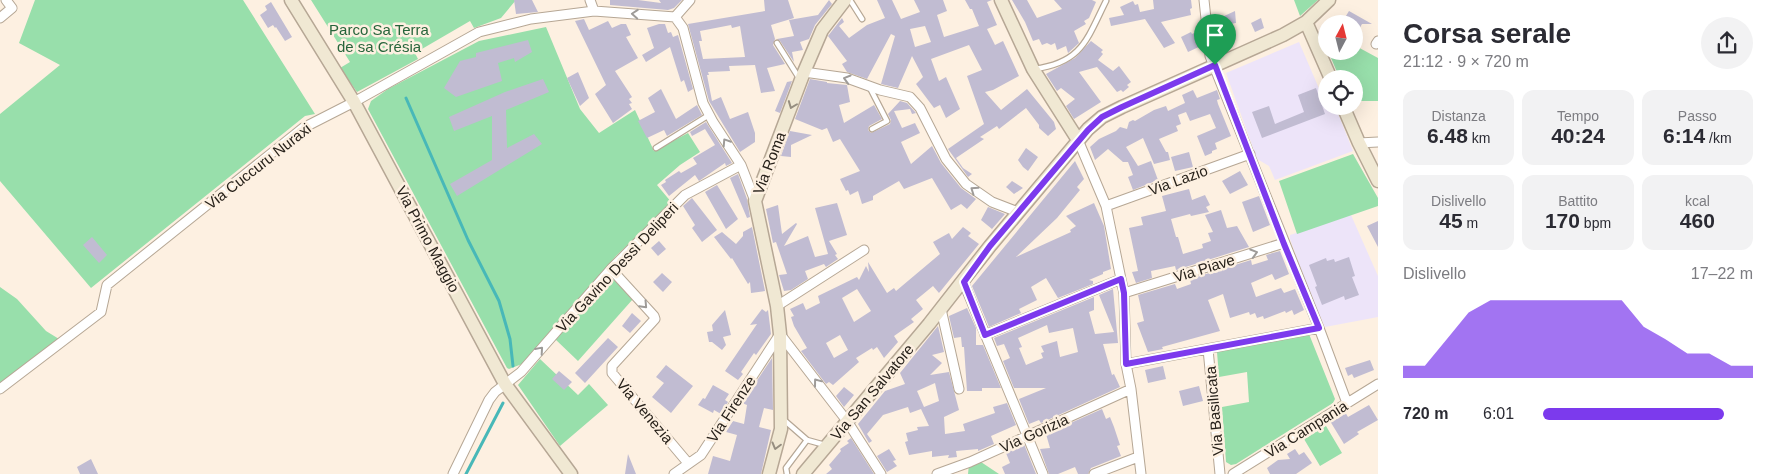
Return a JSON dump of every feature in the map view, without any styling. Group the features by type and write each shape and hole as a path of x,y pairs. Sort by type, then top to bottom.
{"street":[{"name":"Via Primo Maggio","path":"291,0 354,102 505,384 571,474"},
{"path":"590,0 594,12"},
{"path":"690,0 675,17 683,28 703,102 709,115 741,165 755,201"},
{"name":"Via Roma","path":"769,474 781,429 780,334 777,306 755,201 822,30 845,0"},
{"path":"1001,0 1033,69 1078,140 1106,206 1124,293 1126,364 1131,389 1141,474"},
{"path":"1204,0 1210,56 1347,403"},
{"name":"Via San Salvatore","path":"803,474 846,420 964,282 1018,212 1078,140 1102,117 1306,22 1329,0"},
{"path":"0,18 9,4"},
{"name":"Via Cuccuru Nuraxi","path":"0,389 101,312 107,285 303,128 354,102 479,32 531,20 594,12 675,17"},
{"path":"1306,22 1327,70"},
{"path":"803,76 847,78 904,95 914,101 920,108 939,148 966,184 992,202 1018,212"},
{"path":"1347,115 1378,181"},
{"path":"1359,143 1378,142"},
{"name":"Via Lazio","path":"1106,206 1250,154"},
{"name":"Via Gavino Dessì Deliperi","path":"453,474 494,392 520,372 611,269 685,195 741,165"},
{"name":"Via Piave","path":"1124,293 1284,244"},
{"path":"777,306 864,250"},
{"name":"Via Venezia","path":"611,269 654,316 654,319 612,366 612,373 688,462"},
{"path":"985,335 1121,279"},
{"path":"964,282 1043,474"},
{"path":"941,309 958,389"},
{"path":"1126,364 1319,328"},
{"path":"780,334 846,420 881,474"},
{"name":"Via Firenze","path":"674,474 688,462 701,455 780,334"},
{"name":"Via Basilicata","path":"1208,348 1220,474"},
{"name":"Via Campania","path":"1233,474 1378,384"},
{"name":"Via Gorizia","path":"937,474 970,462 1131,389"},
{"path":"1094,474 1138,457"}],"lane":[{"path":"850,0 862,19"},
{"path":"1033,69 1048,67 1075,54 1083,46 1094,28 1106,1"},
{"path":"776,43 803,76"},
{"path":"869,86 887,121 872,129"},
{"path":"656,148 709,115"},
{"path":"781,418 807,440 826,445"},
{"path":"787,474 786,468 807,440"}],"shaded area":[{"path":"1299,42 1318,86 1318,115 1339,115 1353,151 1275,180 1269,166 1257,159 1226,73"},
{"path":"1351,215 1378,276 1378,317 1325,327 1310,294 1290,235"}],"green space":[{"path":"35,0 243,0 315,114 305,116 91,288 0,181 0,114 60,65 19,43"},
{"name":"Parco Sa Terra de sa Crésia","path":"311,0 516,0 501,18 474,28 470,21 415,53 418,59 357,92 340,68 350,62"},
{"path":"1294,0 1318,0 1300,16"},
{"path":"546,27 580,109 599,133 635,110 654,151 688,133 700,152 680,165 657,185 672,203 616,256 522,364 509,369 368,109 371,101 388,89 479,41"},
{"path":"1363,50 1378,58 1378,101 1363,101 1363,70 1336,70 1332,60 1363,60"},
{"path":"1353,154 1378,198 1378,206 1297,234 1279,181"},
{"path":"610,276 633,299 578,361 555,339"},
{"path":"0,287 17,299 46,331 59,339 0,384"},
{"path":"1309,334 1335,399 1333,403 1236,464 1231,465 1226,462 1222,407 1249,402 1247,372 1219,377 1217,352"},
{"path":"540,359 578,395 589,384 608,405 560,446 518,385"},
{"path":"1326,426 1342,453 1320,466 1304,439"},
{"path":"978,460 999,474 968,474 969,464"}],"building":[{"path":"514,0 532,0 538,12 516,14"},
{"path":"610,0 638,0 661,3 659,0 682,0 674,8 668,10 610,5"},
{"path":"764,0 788,0 794,18 771,25 775,39 773,45 785,64 767,68 775,91 761,93 755,65 729,66 730,71 708,72 709,75 707,75 712,101 721,97 730,119 748,112 755,133 755,142 740,152 709,101 688,24 765,11","holes":["731,25 732,28 740,26 745,57 703,59 699,41 702,41 700,31"]},
{"path":"829,0 832,4 815,25 809,39 800,42 803,50 792,52 794,62 777,39 794,36 789,20 818,15"},
{"path":"877,0 892,0 901,19 920,12 914,0 943,0 947,11 937,15 944,37 979,26 972,9 970,9 965,0 992,0 987,2 997,25 987,29 995,45 1003,41 1019,76 993,90 985,92 1001,110 1027,89 1054,122 1056,129 1048,136 1039,128 1039,125 1026,108 999,129 997,126 980,137 984,139 956,158 963,168 972,174 968,177 948,149 984,124 967,76 982,70 969,45 931,59 939,81 946,77 960,109 946,118 940,105 934,108 916,84 923,77 912,56 898,88 881,84 895,36 891,34 867,79 847,72 842,64 847,61 828,36 842,18 844,22 839,26 849,38 867,25 885,18","holes":["925,26 931,42 915,47 910,29"]},
{"path":"1012,0 1027,0 1037,18 1062,9 1054,0 1092,0 1096,2 1089,18 1084,21 1086,24 1074,31 1079,43 1068,53 1066,46 1057,50 1055,43 1042,45 1039,39 1033,41 1025,22"},
{"path":"1153,0 1191,0 1191,15 1161,22 1175,43 1164,48 1145,19 1111,26 1109,18 1124,15 1120,7 1133,1 1135,5 1138,4 1140,12 1154,9"},
{"path":"271,2 292,37 285,41 276,27 273,25 268,28 260,15 267,10 265,6"},
{"path":"1235,11 1236,23 1222,25 1222,17"},
{"path":"1349,11 1356,15 1347,15"},
{"path":"1261,18 1264,28 1255,32 1251,23"},
{"path":"584,19 589,30 608,21 612,28 626,24 631,35 626,37 638,58 615,71 632,97 629,99 632,103 629,104 632,109 613,123 595,94 606,85 575,21"},
{"path":"1363,19 1372,24 1363,24"},
{"path":"665,24 668,33 671,32 673,37 678,35 693,89 688,92 684,80 681,82 670,47 646,62 642,55 654,48 647,28"},
{"path":"1201,30 1203,45 1188,52 1181,37"},
{"path":"528,40 532,52 515,62 514,58 498,63 502,81 456,97 444,88 460,61 476,57 476,53"},
{"path":"1091,41 1103,50 1101,52 1103,54 1098,60 1113,71 1119,66 1131,82 1127,85 1129,87 1123,92 1121,90 1117,92 1097,67 1079,72 1101,102 1074,119 1066,106 1075,99 1061,88 1057,91 1046,74 1075,58"},
{"path":"578,72 589,98 580,106 567,78"},
{"path":"543,79 549,92 506,110 507,148 534,134 542,144 457,196 450,184 492,160 492,116 454,131 449,117 505,92"},
{"path":"810,79 847,85 850,102 839,105 844,123 874,105 882,119 869,126 868,130 871,133 890,124 891,120 888,114 900,101 907,103 916,113 912,114 910,109 894,111 902,128 915,123 920,133 901,142 911,164 932,146 941,163 961,188 976,199 967,209 961,204 951,210 932,178 904,189 899,181 873,196 873,200 862,204 858,191 850,195 840,179 860,171 840,139 833,142 827,128 822,130 795,119"},
{"path":"792,81 780,113 775,111 787,82"},
{"path":"1316,88 1318,94 1318,115 1322,115 1262,138 1252,112 1269,106 1275,124 1304,112 1298,95"},
{"path":"661,89 676,119 697,105 702,115 667,136 664,130 647,138 638,121 655,112 648,98"},
{"path":"1193,90 1197,98 1217,90 1220,99 1217,100 1218,104 1231,136 1215,143 1217,149 1212,151 1212,153 1205,156 1197,136 1216,128 1210,114 1190,121 1186,112 1178,115 1181,124 1176,126 1178,131 1159,139 1166,152 1168,152 1170,160 1154,164 1143,138 1126,147 1138,166 1151,161 1158,180 1133,190 1128,177 1133,175 1128,162 1123,162 1108,149 1095,160 1090,147 1099,139 1120,127 1127,129 1129,122 1135,121 1154,110 1166,106 1168,111 1185,103 1182,95"},
{"path":"706,122 732,163 726,166 725,163 699,181 695,175 669,196 661,185 666,182 665,180 679,171 681,173 697,164 693,158 715,145 705,129 692,136 690,132"},
{"path":"790,131 812,135 791,145 791,157 781,156"},
{"path":"1026,148 1038,157 1028,171 1018,160"},
{"path":"1189,152 1193,167 1175,171 1171,157"},
{"path":"1075,161 1084,179 1077,187 1080,190 1057,218 1016,257 1071,232 1070,230 1076,226 1066,216 1094,203 1104,226 1111,269 1089,280 1093,281 1093,284 1058,298 1046,278 1031,287 1037,300 1019,309 1021,313 989,327 972,286"},
{"path":"1240,171 1248,185 1230,194 1222,181"},
{"path":"738,174 747,199 750,217 747,218 730,178"},
{"path":"1012,181 1023,188 1014,194 1006,187"},
{"path":"717,185 738,219 726,229 705,192"},
{"path":"1189,189 1192,200 1205,195 1210,205 1206,207 1209,212 1171,219 1183,254 1203,248 1202,244 1211,241 1208,233 1213,232 1205,215 1221,210 1227,228 1237,226 1249,247 1176,270 1175,266 1151,271 1152,278 1136,283 1132,272 1138,271 1129,228 1143,225 1141,217 1166,211 1162,196"},
{"path":"1259,196 1270,225 1253,232 1242,202"},
{"path":"692,198 717,230 702,242 692,228 695,225 683,206"},
{"path":"837,203 847,235 829,241 838,259 826,267 824,264 805,271 808,279 791,290 784,291 779,275 787,274 776,242 773,243 766,209 778,205 782,234 797,224 784,246 808,236 815,257 828,254 815,208"},
{"path":"988,207 1005,214 992,229 981,220"},
{"path":"1378,221 1378,247 1367,226"},
{"path":"752,227 765,291 751,293 750,282 748,284 732,258 714,237 722,232 736,244 743,236 743,232"},
{"path":"963,227 971,233 968,236 979,244 939,293 933,286 916,300 923,309 911,319 914,322 894,336 898,342 884,358 877,347 873,350 872,348 856,358 859,362 833,385 829,382 826,384 801,351 807,348 794,326 791,317 794,316 790,309 803,303 806,310 820,303 818,296 857,277 859,280 866,266 869,272 868,262 887,293 894,288 896,291 940,254 933,242 949,233 952,239","holes":["857,289 871,311 854,322 842,298","840,335 848,350 834,358 826,343"]},
{"path":"92,237 107,255 99,263 83,245"},
{"path":"659,241 666,249 658,256 651,248"},
{"path":"1280,251 1289,274 1275,280 1272,274 1251,283 1256,297 1281,288 1284,293 1295,289 1304,310 1294,315 1292,310 1286,313 1285,311 1264,319 1263,316 1257,318 1255,313 1250,315 1249,312 1230,318 1223,294 1208,300 1220,331 1148,352 1137,323 1144,321 1138,295 1175,284 1177,289 1191,284 1190,279 1251,260 1252,265 1268,260 1266,255"},
{"path":"1349,257 1355,276 1352,277 1359,295 1345,300 1344,296 1322,305 1309,265 1326,258 1327,261 1334,259 1335,262"},
{"path":"662,273 672,282 663,292 653,282"},
{"path":"1113,289 1118,343 1103,344 1112,375 1114,374 1120,387 1041,423 1039,420 1029,424 1019,399 1046,388 1014,388 1003,361 1010,358 1004,344 997,346 994,338 1094,297 1094,310 1089,312 1095,334 1114,332 1099,295","holes":["1047,325 1049,333 1073,328 1078,352 1060,357 1057,341 1041,346 1044,352 1041,353 1043,358 1026,365 1019,348 1022,347 1018,338"]},
{"path":"967,308 976,328 976,345 983,345 1001,388 982,388 982,391 967,391 964,347 962,347 961,337 954,338 949,316"},
{"path":"762,309 766,312 768,310 771,334 756,355 754,353 738,380 725,371 757,324 750,325"},
{"path":"725,310 731,335 723,337 726,345 722,350 712,342 709,342 707,332 713,331 712,325"},
{"path":"632,313 641,321 630,333 622,326"},
{"path":"938,326 944,352 932,355 942,363 930,375 949,372 959,410 944,417 945,434 965,431 963,424 995,413 993,407 1007,403 1016,425 991,436 994,444 978,451 978,449 956,451 957,457 948,458 949,455 932,457 932,451 909,455 905,442 908,441 906,433 918,430 917,427 929,426 921,409 910,413 908,407 883,415 867,434 872,441 869,443 858,424 885,391 905,384 900,373","holes":["935,383 939,401 924,407 917,391"]},
{"path":"608,338 618,347 585,383 575,373"},
{"path":"772,358 773,410 764,408 759,427 771,430 761,474 708,474 713,456 730,461 737,435 726,432 733,421 744,424 747,405 742,403"},
{"path":"1370,360 1374,370 1354,378 1352,374 1348,376 1345,368"},
{"path":"666,365 693,386 671,413 652,397 664,383 656,377"},
{"path":"1163,366 1166,379 1148,383 1145,370"},
{"path":"559,371 572,382 564,390 552,379"},
{"path":"713,385 729,394 725,400 728,402 721,414 714,410 713,413 698,405 703,398 705,399"},
{"path":"1199,386 1203,401 1183,406 1179,391"},
{"path":"844,387 854,395 844,407 836,396"},
{"path":"1369,405 1378,420 1357,432 1359,434 1344,444 1330,421 1345,412 1348,417"},
{"path":"1102,409 1106,419 1110,417 1120,445 1117,446 1121,456 1091,468 1088,474 1078,474 1075,467 1058,474 1049,474 1040,449 1050,448 1046,434"},
{"path":"851,438 874,474 826,474 832,469 829,465 841,451 840,449 849,443 847,441"},
{"path":"1024,444 1036,474 1005,474 1002,467 1010,463 1006,453"},
{"path":"889,449 896,460 893,461 897,466 887,472 877,456"},
{"path":"1295,449 1299,455 1304,452 1312,463 1296,474 1270,474 1267,468 1278,460 1290,459 1287,454"},
{"path":"628,454 636,474 625,474"},
{"path":"91,459 98,474 80,474 77,467"}],"waterway":[{"path":"406,98 468,240 499,301 510,339 513,366"},
{"path":"466,474 503,403"}],"route":[{"path":"1215,65 1284,244 1319,328 1126,364 1124,293 1121,279 985,335 964,282 990,246 1078,140 1102,117 1170,84 1215,65"}]}
